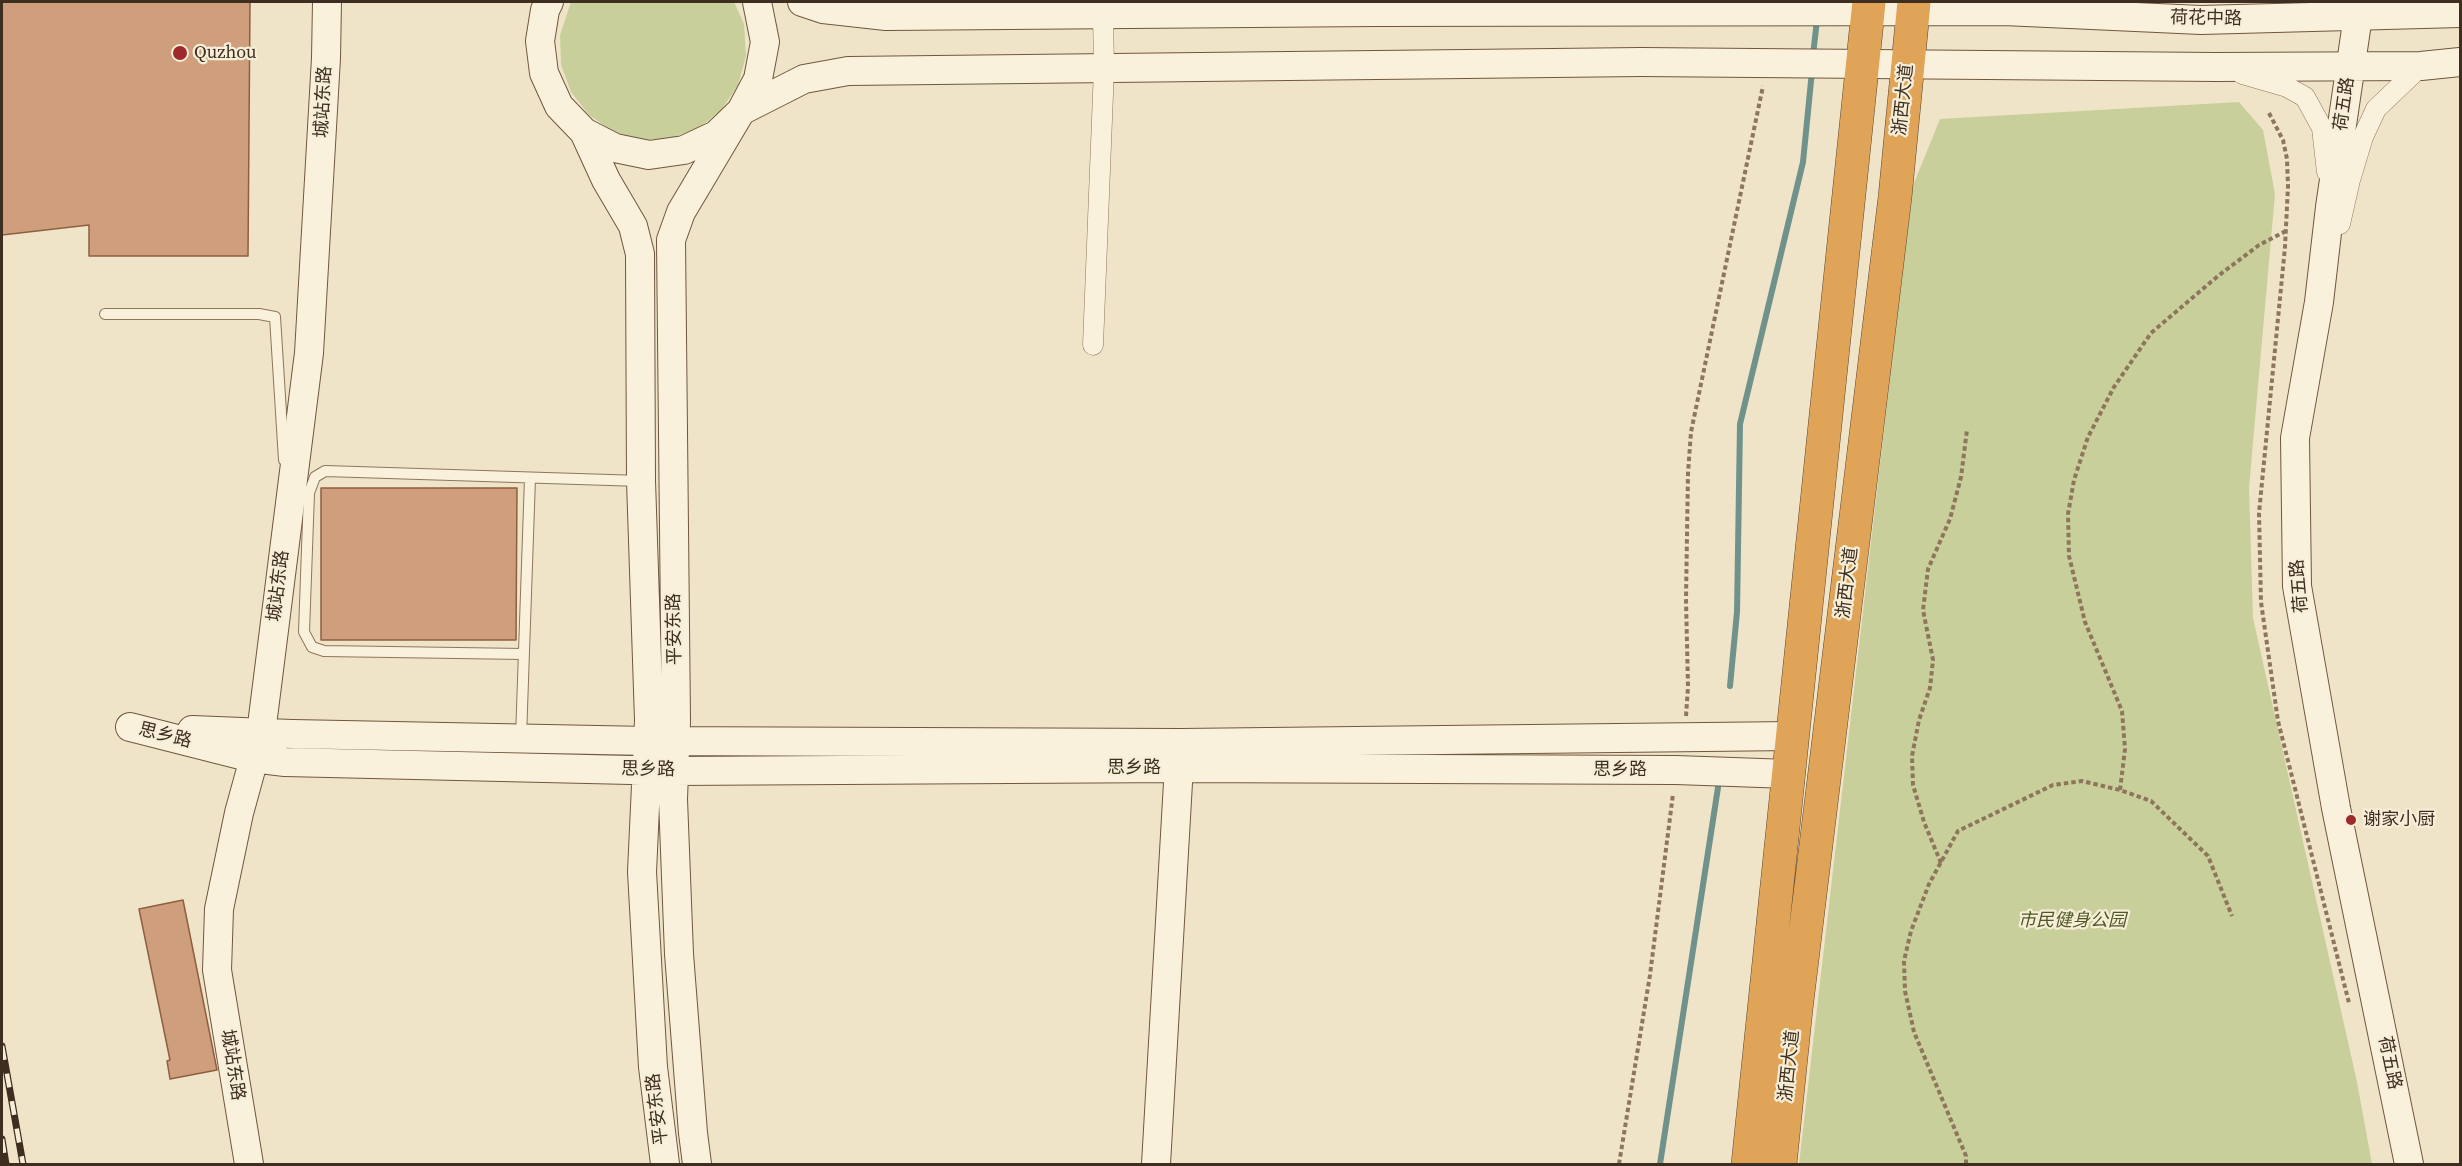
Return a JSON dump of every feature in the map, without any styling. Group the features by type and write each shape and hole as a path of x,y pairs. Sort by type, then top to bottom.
{"highway":[{"name":"浙西大道","path":"1780,1164 1796,1009 1893,209 1914,6"},
{"name":"浙西大道","path":"1748,1164 1789,774 1848,65 1858,8"}],"main road":[{"name":"城站东路","path":"249,1164 217,970 219,909 257,745 309,353 326,58 327,2"},
{"path":"549,2 544,10 540,41 544,73 559,106 584,132 615,148 649,155 684,150 716,135 741,111 804,79 848,71 1641,62 2216,68 2421,66 2460,62"},
{"name":"平安东路","path":"665,1164 653,1068 642,872 660,770 671,240 681,212 759,79 765,42 756,2"},
{"name":"荷花中路","path":"802,2 823,9 886,16 1792,11 1914,6 1996,6 2200,20 2269,19 2359,9 2460,11"},
{"name":"荷五路","path":"2359,9 2330,207 2319,302 2295,438 2297,586 2336,808 2409,1164"},
{"name":"平安东路","path":"584,132 606,180 633,226 640,254 641,482 661,740"},
{"name":"思乡路","path":"257,745 285,762 660,770 1179,756 1684,736 1792,736"},
{"name":"思乡路","path":"257,745 521,739 661,740 1789,774"},
{"path":"1156,1164 1179,756"},
{"name":"平安东路","path":"660,770 673,799 679,954 697,1164"}],"street":[{"path":"2269,19 2304,2"},
{"path":"2438,2 2460,11"},
{"path":"1093,345 1104,69 1103,14"},
{"path":"2319,302 2363,137 2376,109 2421,66"},
{"path":"2216,68 2287,87 2305,98 2322,128 2330,207"}],"lane":[{"path":"105,314 259,314 274,317 288,520"},
{"path":"524,654 324,651 312,647 304,632 309,494 315,477 325,471 641,482"},
{"path":"521,739 530,478"}],"path":[{"path":"1684,736 1688,687 1686,599 1691,432 1774,64"},
{"path":"2120,790 2125,749 2122,711 2085,622 2069,556 2068,514 2074,480 2088,437 2114,387 2151,333 2259,245 2286,231"},
{"path":"1941,863 1924,822 1913,785 1912,756 1919,720 1930,688 1933,660 1923,610 1928,569 1950,519 1961,477 1967,430"},
{"path":"1619,1164 1650,975 1676,770"},
{"path":"1966,1164 1966,1156 1914,1032 1905,991 1904,961 1911,931 1929,884 1958,831 2053,785 2082,782 2120,790 2151,801 2208,856 2232,915"}],"green space":[{"path":"571,2 734,2 744,24 746,56 738,85 722,109 699,128 671,138 642,140 614,132 589,115 571,92 561,65 560,35"},
{"name":"市民健身公园","path":"2239,102 2263,130 2275,194 2249,488 2253,618 2357,1082 2372,1164 1799,1164 1912,188 1940,119"}],"building":[{"path":"2,2 250,2 248,256 89,256 89,225 2,235"},
{"path":"321,488 517,488 516,640 321,640"},
{"path":"183,900 217,1070 170,1079 167,1061 170,1060 139,909"}],"waterway":[{"path":"1813,55 1817,20"},
{"path":"1730,686 1737,612 1740,424 1803,162 1812,71"},
{"path":"1660,1164 1719,781"}],"railway":[{"path":"2,1046 23,1164"},
{"path":"2,1139 6,1164"}],"place":[{"name":"Quzhou","path":"180,53"},
{"name":"谢家小厨","path":"2351,820"}]}
